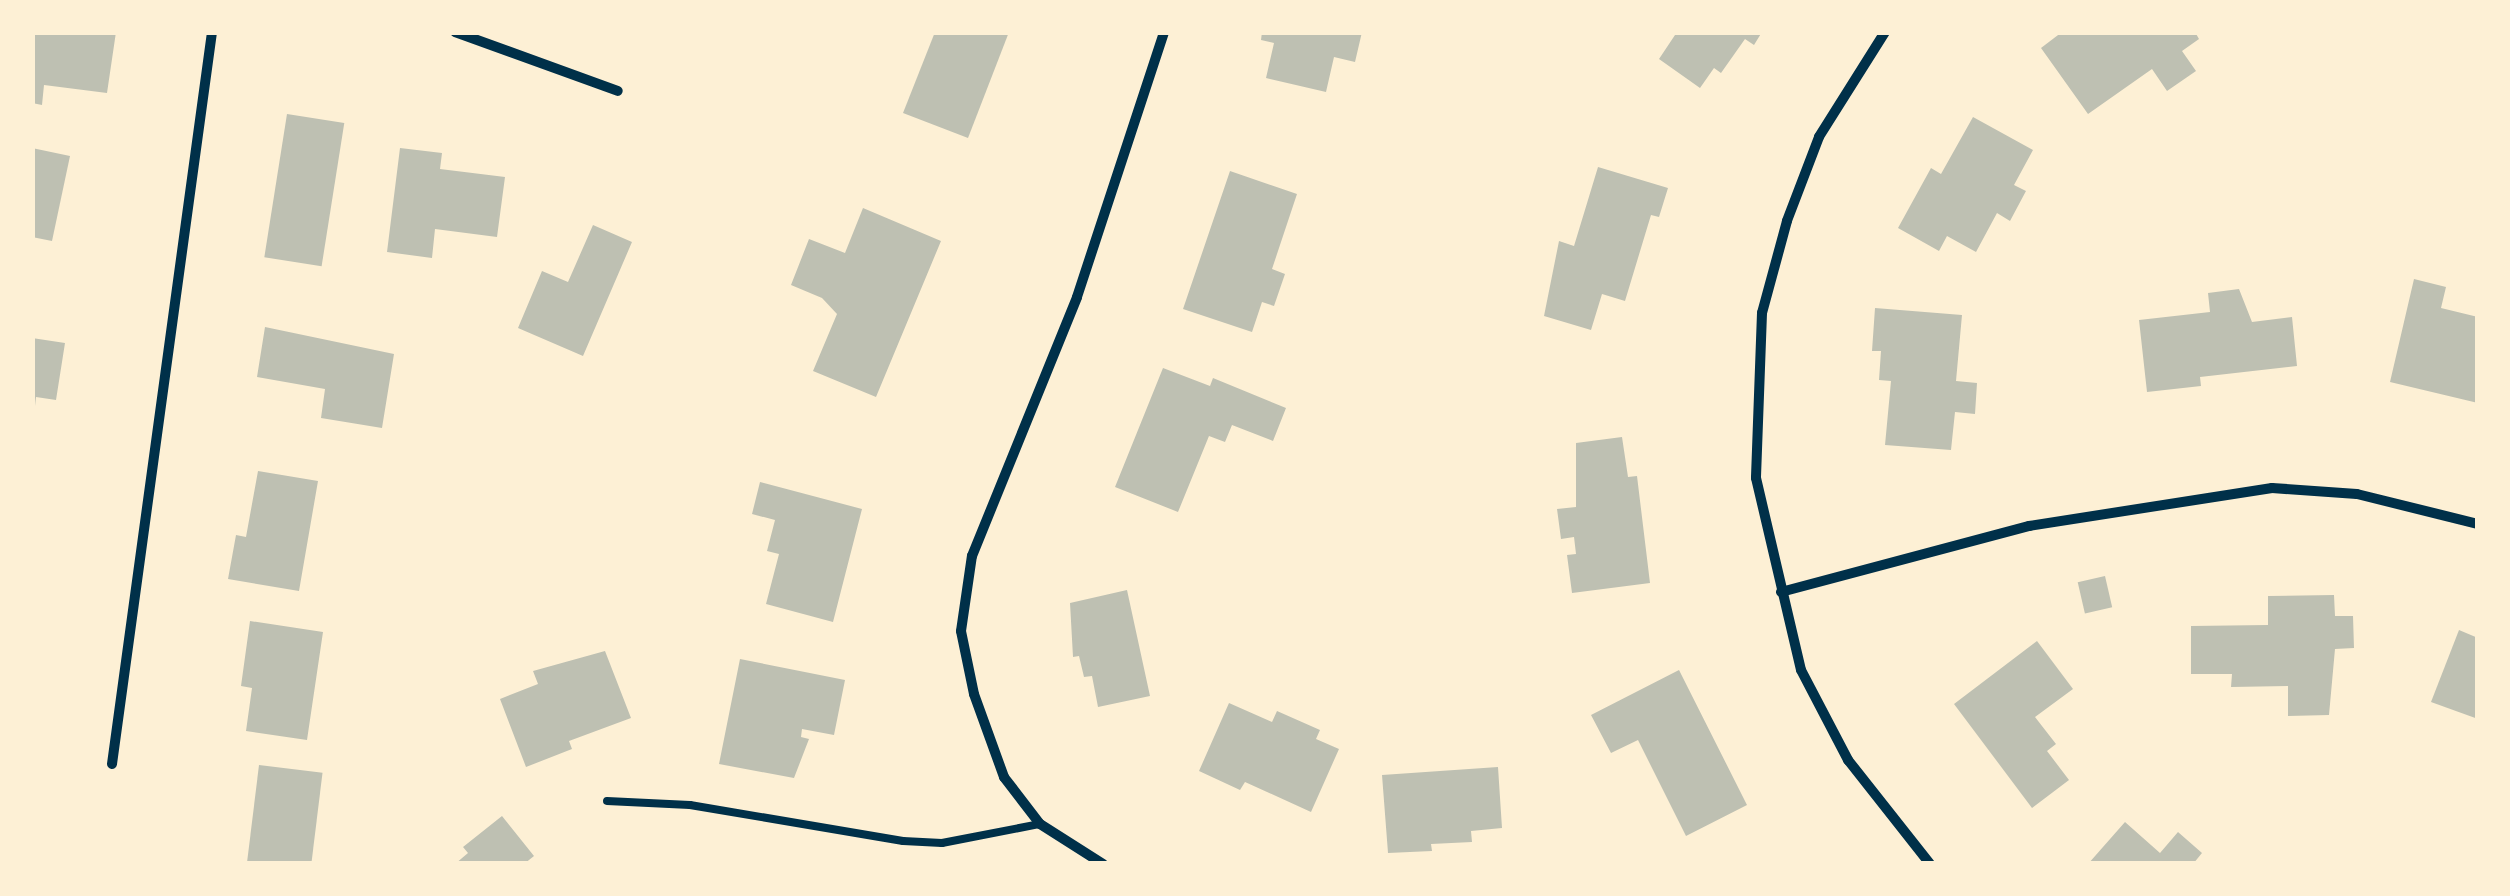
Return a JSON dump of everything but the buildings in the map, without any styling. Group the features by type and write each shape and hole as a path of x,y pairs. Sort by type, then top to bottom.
{"street":[{"path":"112,764 212,32"},
{"path":"455,32 618,91"},
{"path":"1102,864 1040,824 1004,777 974,694 962,631 972,556 1077,296 1164,32"},
{"path":"1885,32 1819,136 1762,313 1756,478 1801,670 1848,760 1930,864"},
{"path":"1781,592 2030,526 2272,488 2357,494 2478,524"}],"lane":[{"path":"607,801 690,805 903,841 986,837 1040,824"}]}
